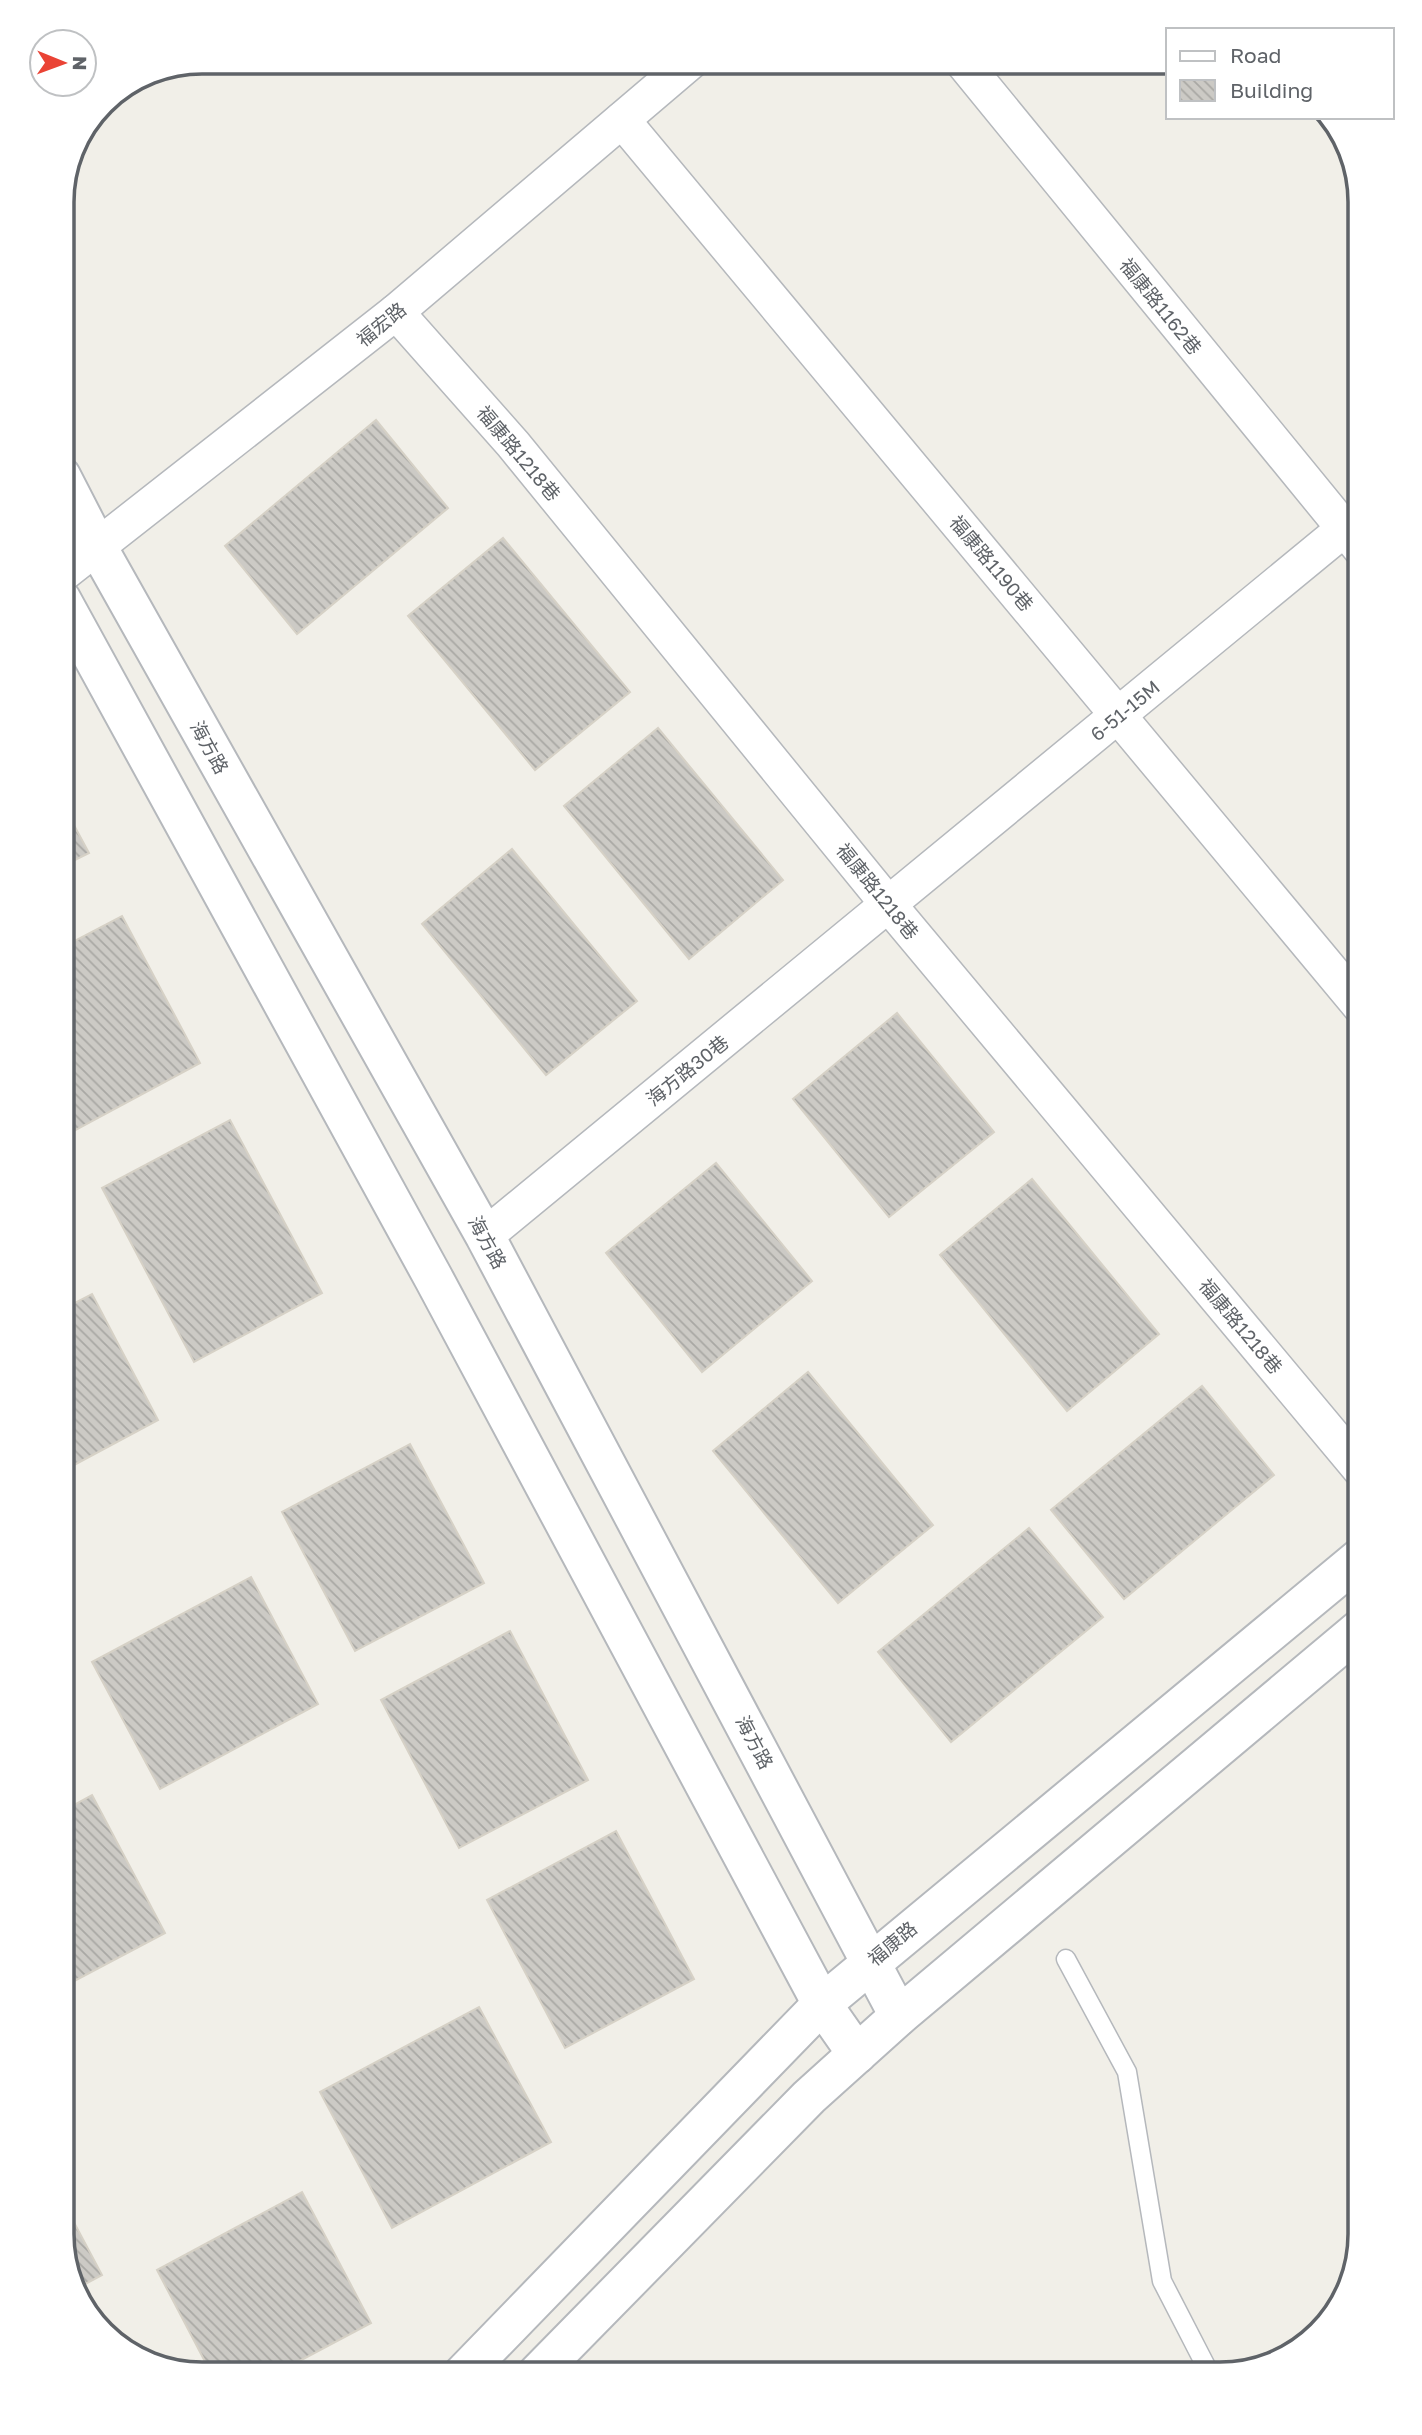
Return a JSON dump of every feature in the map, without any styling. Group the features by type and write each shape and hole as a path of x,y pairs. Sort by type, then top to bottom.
{"street":[{"name":"福宏路","path":"74,566 396,312 676,74"},
{"name":"福康路1162巷","path":"973,74 1348,523"},
{"name":"福康路1190巷","path":"622,120 1348,991"},
{"name":"福康路1218巷","path":"396,312 513,444 888,904 1348,1454"},
{"name":"海方路","path":"74,501 485,1236 899,2016"},
{"name":"6-51-15M","path":"888,904 1118,714 1348,536"},
{"path":"74,623 434,1279 822,2004 857,2054"},
{"name":"海方路30巷","path":"485,1236 888,904"},
{"name":"福康路","path":"475,2361 822,2004 871,1960 1348,1569"},
{"path":"549,2361 809,2097 899,2016 1348,1639"}],"lane":[{"path":"1066,1958 1127,2072 1162,2281 1204,2362"}],"building":[{"path":"376,420 448,508 297,634 225,546"},
{"path":"503,538 630,692 535,770 408,616"},
{"path":"658,728 783,880 689,959 564,806"},
{"path":"74,825 89,853 74,860"},
{"path":"512,849 637,1001 546,1075 422,924"},
{"path":"122,916 200,1063 74,1131 74,941"},
{"path":"897,1013 994,1132 889,1217 793,1099"},
{"path":"230,1120 322,1293 194,1362 102,1188"},
{"path":"716,1163 812,1281 702,1372 606,1253"},
{"path":"1032,1179 1159,1334 1067,1411 940,1255"},
{"path":"92,1294 158,1420 74,1465 74,1303"},
{"path":"808,1372 933,1525 838,1603 713,1451"},
{"path":"1202,1386 1274,1475 1124,1599 1051,1510"},
{"path":"410,1444 484,1583 355,1651 282,1512"},
{"path":"1029,1528 1103,1617 951,1742 878,1652"},
{"path":"251,1577 318,1704 160,1789 92,1662"},
{"path":"510,1631 588,1780 459,1848 381,1700"},
{"path":"92,1795 165,1933 74,1981 74,1805"},
{"path":"616,1831 694,1979 565,2048 487,1900"},
{"path":"479,2007 551,2142 392,2228 320,2092"},
{"path":"302,2192 371,2323 299,2361 205,2361 157,2270"},
{"path":"74,2222 102,2275 83,2283 75,2251"}]}
